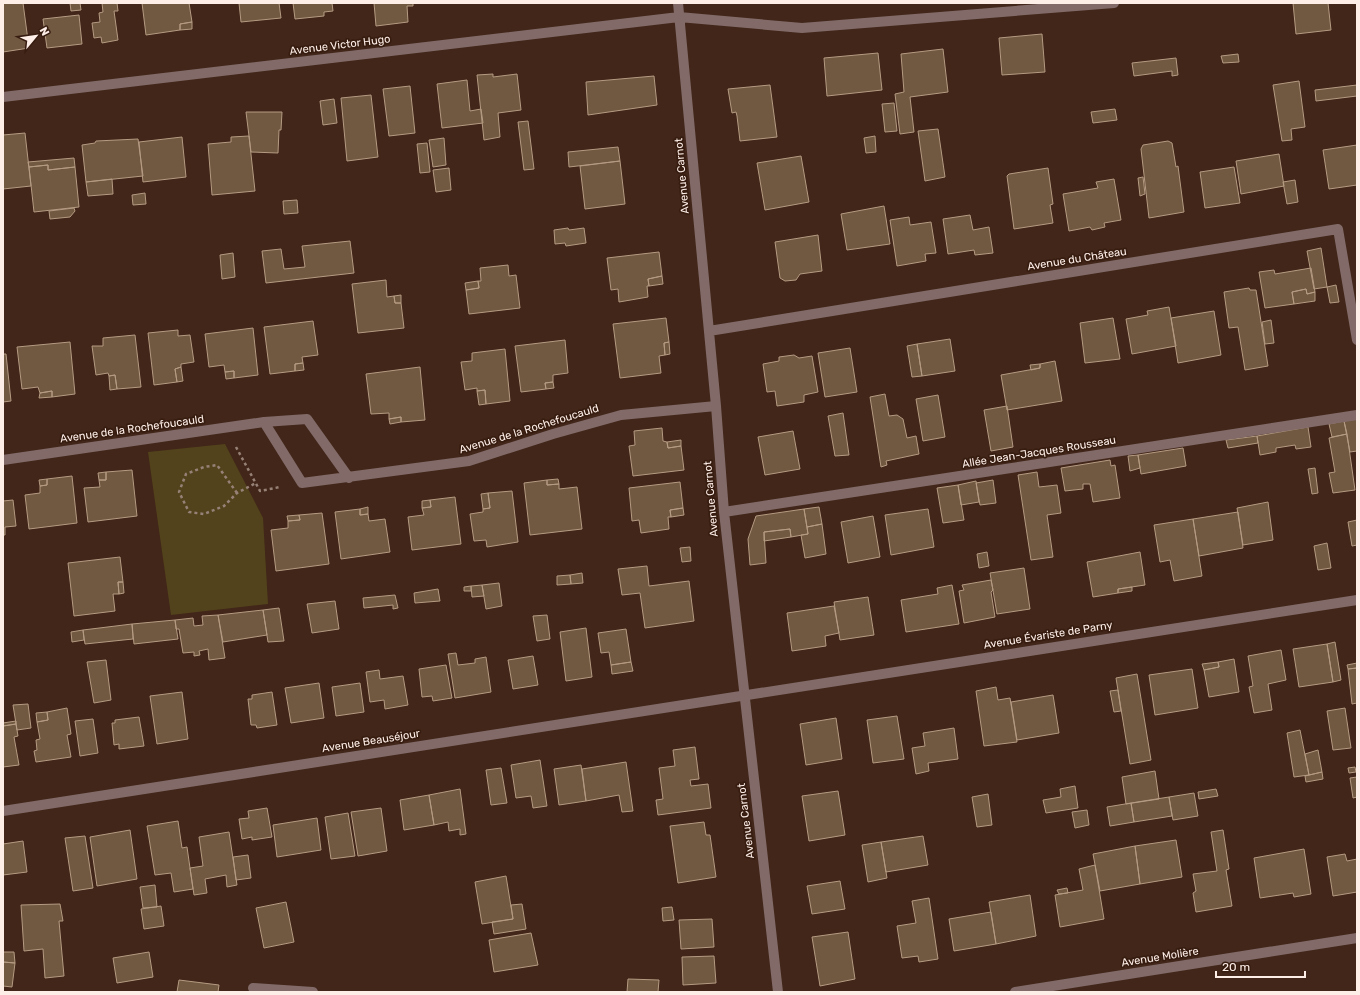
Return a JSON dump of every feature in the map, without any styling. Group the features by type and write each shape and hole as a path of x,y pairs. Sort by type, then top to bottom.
{"street":[{"name":"Avenue Carnot","path":"678,3 716,406 724,512 743,695 778,992"},
{"name":"Avenue Victor Hugo","path":"3,97 679,17 802,28 1114,3"},
{"name":"Avenue du Château","path":"709,331 1338,229 1357,340"},
{"name":"Avenue de la Rochefoucauld","path":"302,483 469,461 553,434 621,415 716,406"},
{"name":"Allée Jean-Jacques Rousseau","path":"724,512 1357,415"},
{"name":"Avenue de la Rochefoucauld","path":"3,460 225,427 307,419 349,478"},
{"path":"264,422 302,483"},
{"name":"Avenue Évariste de Parny","path":"743,695 1357,600"},
{"name":"Avenue Beauséjour","path":"3,811 743,695"},
{"name":"Avenue Molière","path":"1015,992 1357,938"},
{"path":"253,988 313,992"}],"path":[{"path":"225,427 260,491 302,483"},
{"path":"236,493 217,464 186,474 179,492 189,512 204,514 224,506 236,493 256,483"}],"shaded area":[{"path":"225,444 263,518 268,604 171,615 148,452"}],"building":[{"path":"3,3 23,3 29,48 3,52"},
{"path":"70,3 80,3 81,10 71,11"},
{"path":"102,3 117,3 118,11 114,11 118,40 102,43 101,37 94,38 92,23 100,22 99,13 103,12"},
{"path":"142,3 189,3 192,22 180,24 180,30 146,35"},
{"path":"239,3 279,3 281,18 241,22"},
{"path":"293,3 332,3 333,11 324,12 324,16 295,19"},
{"path":"374,3 413,3 413,6 407,6 408,22 376,26"},
{"path":"1293,3 1328,3 1331,30 1296,34"},
{"path":"79,15 82,44 47,48 43,19"},
{"path":"192,22 192,29 180,30 180,24"},
{"path":"1042,34 1045,72 1002,75 999,38"},
{"path":"943,49 948,92 910,97 914,132 900,134 895,94 904,92 901,54"},
{"path":"878,53 882,90 827,96 824,58"},
{"path":"1238,54 1239,62 1223,63 1221,56"},
{"path":"1176,58 1178,75 1172,76 1172,71 1134,76 1132,63"},
{"path":"493,74 493,77 517,74 521,110 498,113 500,137 484,140 477,75"},
{"path":"654,76 657,105 588,115 586,82"},
{"path":"467,80 470,111 481,109 483,123 442,128 437,84"},
{"path":"1299,81 1305,127 1291,129 1292,140 1282,141 1273,85"},
{"path":"770,85 777,137 740,141 737,116 736,112 732,113 728,89"},
{"path":"1357,85 1357,96 1316,101 1315,90"},
{"path":"410,86 415,133 389,136 383,89"},
{"path":"371,95 378,157 347,161 341,98"},
{"path":"334,99 337,123 323,125 320,101"},
{"path":"894,103 897,131 885,132 882,104"},
{"path":"1115,109 1117,120 1093,123 1091,112"},
{"path":"246,112 282,112 281,130 279,130 278,153 251,152"},
{"path":"528,121 534,169 524,170 518,122"},
{"path":"938,129 945,177 925,181 918,131"},
{"path":"25,133 31,186 3,189 3,135"},
{"path":"249,136 255,191 212,195 208,144 231,142 231,137"},
{"path":"875,136 876,152 866,153 864,138"},
{"path":"182,137 186,177 143,182 139,142"},
{"path":"444,138 446,165 433,167 429,140"},
{"path":"138,139 143,176 86,182 82,145 95,143 96,141"},
{"path":"1168,141 1172,143 1176,167 1178,166 1184,212 1149,218 1141,149 1143,145"},
{"path":"427,143 430,172 420,173 417,144"},
{"path":"1357,145 1357,185 1329,189 1323,150"},
{"path":"618,147 620,161 569,167 568,152"},
{"path":"1279,154 1284,186 1241,194 1236,161"},
{"path":"801,156 809,202 765,210 757,163"},
{"path":"74,158 75,167 48,170 48,165 29,167 28,162"},
{"path":"620,161 625,204 585,209 580,166"},
{"path":"48,165 48,170 75,167 79,207 34,212 29,167"},
{"path":"1234,167 1240,203 1205,208 1200,172"},
{"path":"449,168 451,190 436,192 433,170"},
{"path":"1048,168 1053,204 1050,205 1053,223 1014,229 1007,176 1009,174"},
{"path":"1143,177 1145,194 1140,196 1138,178"},
{"path":"112,179 113,194 88,196 86,182"},
{"path":"1114,179 1121,220 1104,223 1105,227 1092,230 1090,227 1069,231 1063,194 1098,188 1096,182"},
{"path":"1295,180 1298,202 1287,204 1283,182"},
{"path":"145,193 146,204 133,205 132,195"},
{"path":"297,200 298,213 284,214 283,201"},
{"path":"884,206 890,244 847,250 841,214"},
{"path":"74,208 75,211 70,217 50,219 49,211"},
{"path":"970,215 973,230 989,227 993,253 975,255 974,250 948,254 943,219"},
{"path":"909,217 910,225 931,222 936,253 925,254 926,261 897,266 890,220"},
{"path":"568,228 569,230 584,228 586,243 566,246 565,243 555,244 554,230"},
{"path":"818,235 822,271 800,274 796,280 785,281 780,278 775,242"},
{"path":"350,241 354,273 266,283 262,251 281,249 284,269 305,267 302,246"},
{"path":"1321,248 1327,287 1314,289 1307,251"},
{"path":"659,252 662,276 648,279 648,297 619,302 618,289 611,290 607,258"},
{"path":"233,253 235,277 222,279 220,255"},
{"path":"508,265 509,276 516,275 520,308 469,314 466,290 479,288 478,281 481,281 480,268"},
{"path":"1311,268 1315,292 1307,294 1306,289 1292,292 1294,304 1265,308 1259,272 1274,270 1275,274"},
{"path":"662,276 663,284 649,286 648,279"},
{"path":"386,280 387,297 394,296 395,303 401,303 404,328 358,333 352,284"},
{"path":"478,281 479,288 466,290 465,283"},
{"path":"1336,285 1339,302 1330,303 1327,287"},
{"path":"1249,288 1250,290 1256,290 1268,366 1245,370 1238,327 1229,328 1224,292"},
{"path":"1306,289 1307,294 1315,292 1315,301 1294,304 1292,292"},
{"path":"401,295 401,303 395,303 394,296"},
{"path":"1169,307 1176,346 1132,354 1126,319 1148,315 1147,311"},
{"path":"1214,311 1221,355 1178,363 1171,318"},
{"path":"666,318 669,342 664,343 665,355 659,356 661,373 620,378 613,324"},
{"path":"1113,318 1120,359 1085,363 1080,323"},
{"path":"1271,320 1274,343 1265,344 1262,322"},
{"path":"313,321 318,355 302,357 303,363 295,364 295,371 270,374 264,327"},
{"path":"253,328 258,375 234,378 234,371 225,372 224,365 209,367 205,334"},
{"path":"178,330 178,336 190,335 194,362 181,364 181,367 175,369 177,382 154,385 148,333"},
{"path":"135,335 141,387 117,389 115,375 109,376 108,373 96,375 92,346 103,346 103,338"},
{"path":"950,339 955,371 922,376 917,344"},
{"path":"565,340 568,373 553,375 553,382 545,383 546,389 521,392 515,346"},
{"path":"70,342 75,394 52,397 52,391 40,393 38,387 22,389 17,347"},
{"path":"669,342 670,354 665,355 664,343"},
{"path":"917,344 922,376 912,377 907,346"},
{"path":"850,348 857,392 825,397 818,353"},
{"path":"505,349 510,401 486,404 485,390 477,391 477,388 465,390 461,362 472,361 472,353"},
{"path":"3,354 6,354 11,401 3,402"},
{"path":"794,355 799,358 812,356 818,392 804,395 804,402 777,406 775,391 767,392 763,364 779,361 779,357"},
{"path":"1055,361 1062,401 1007,410 1001,375 1040,368 1040,364"},
{"path":"303,363 304,370 295,371 295,364"},
{"path":"1040,364 1040,368 1031,370 1030,365"},
{"path":"181,367 183,381 177,382 175,369"},
{"path":"420,367 425,420 401,422 401,417 389,419 389,413 371,414 366,374"},
{"path":"234,371 234,378 226,379 225,372"},
{"path":"115,375 117,389 110,390 109,376"},
{"path":"553,382 554,388 546,389 545,383"},
{"path":"485,390 486,404 479,405 477,391"},
{"path":"52,391 52,397 39,398 40,393"},
{"path":"885,394 889,416 897,415 903,419 907,438 916,436 919,454 886,461 887,465 881,467 870,397"},
{"path":"938,395 945,437 923,441 916,399"},
{"path":"1007,406 1013,447 991,451 984,410"},
{"path":"843,413 849,455 835,456 828,416"},
{"path":"401,417 401,422 390,424 389,419"},
{"path":"1357,419 1357,451 1350,452 1344,421"},
{"path":"1344,421 1347,434 1332,437 1329,424"},
{"path":"1308,427 1311,447 1296,449 1295,445 1276,448 1276,452 1260,455 1257,436"},
{"path":"662,428 663,441 667,442 668,448 681,446 684,470 633,476 629,446 635,445 634,431"},
{"path":"793,431 800,469 765,475 758,437"},
{"path":"1347,434 1355,490 1333,493 1329,473 1335,472 1329,438"},
{"path":"1257,436 1258,443 1228,448 1226,440"},
{"path":"681,440 681,446 668,448 667,442"},
{"path":"1183,448 1186,466 1141,474 1138,455"},
{"path":"1138,455 1140,468 1130,471 1128,456"},
{"path":"1110,460 1111,466 1115,465 1120,498 1093,502 1090,484 1083,484 1083,489 1065,491 1061,468"},
{"path":"1315,468 1318,493 1312,494 1308,469"},
{"path":"132,470 137,516 88,522 84,488 100,487 99,480 106,480 106,472"},
{"path":"106,472 106,480 99,480 98,473"},
{"path":"1037,472 1039,487 1057,485 1061,513 1047,515 1053,557 1031,560 1018,475"},
{"path":"72,476 77,523 29,529 25,495 40,493 40,486 47,485 47,479"},
{"path":"47,479 47,485 40,486 39,480"},
{"path":"558,479 559,484 547,485 547,480"},
{"path":"547,480 547,485 559,484 559,489 577,487 582,529 530,535 524,483"},
{"path":"993,480 996,503 980,505 976,483"},
{"path":"976,481 979,502 961,505 958,485"},
{"path":"680,482 683,508 670,510 671,517 668,517 669,529 641,533 639,520 632,521 629,488"},
{"path":"958,485 964,520 943,523 937,488"},
{"path":"512,491 518,542 487,547 486,540 474,541 470,514 483,512 483,509 490,508 488,493"},
{"path":"488,493 490,508 483,509 481,494"},
{"path":"455,497 461,544 412,550 408,517 424,515 422,508 431,507 430,500"},
{"path":"13,500 16,526 5,527 5,535 3,535 3,501"},
{"path":"430,500 431,507 422,508 422,501"},
{"path":"1268,502 1273,540 1243,545 1237,508"},
{"path":"368,507 368,514 360,515 360,509"},
{"path":"819,507 822,524 807,527 804,509"},
{"path":"683,508 684,515 671,517 670,510"},
{"path":"360,509 360,515 368,514 369,521 385,519 390,552 341,559 335,512"},
{"path":"804,509 808,534 791,537 790,529 764,532 766,563 750,565 748,539 756,516"},
{"path":"928,509 934,547 891,555 885,515"},
{"path":"1238,512 1243,548 1199,556 1193,519"},
{"path":"322,513 329,564 276,571 271,530 288,528 288,521 300,520 299,515"},
{"path":"299,515 300,520 288,521 287,516"},
{"path":"873,516 880,557 848,563 841,522"},
{"path":"1193,519 1202,576 1174,581 1170,560 1160,562 1154,525"},
{"path":"1357,520 1357,545 1352,546 1348,522"},
{"path":"822,524 826,554 805,558 801,535 808,534 807,527"},
{"path":"790,529 791,537 764,541 764,532"},
{"path":"1327,543 1331,568 1318,570 1314,546"},
{"path":"690,547 691,561 682,562 680,548"},
{"path":"987,552 989,566 979,568 977,554"},
{"path":"1140,552 1145,585 1118,589 1118,593 1093,597 1087,562"},
{"path":"120,557 123,582 118,582 119,594 113,594 115,611 74,616 68,563"},
{"path":"647,566 649,586 689,581 694,621 645,628 640,593 622,595 618,569"},
{"path":"1024,568 1030,609 997,614 990,573"},
{"path":"582,573 583,583 571,584 570,575"},
{"path":"570,575 571,584 557,585 557,576"},
{"path":"991,580 993,590 991,592 995,617 964,623 959,591 964,590 962,585"},
{"path":"118,582 123,582 124,593 119,594"},
{"path":"499,583 502,606 486,609 482,585"},
{"path":"482,585 484,596 472,597 471,586"},
{"path":"952,585 959,624 906,632 901,600 938,594 937,588"},
{"path":"471,586 471,591 464,591 464,587"},
{"path":"1132,587 1132,591 1118,593 1118,589"},
{"path":"438,589 440,601 415,603 414,593"},
{"path":"395,595 398,608 393,609 393,605 364,608 363,598"},
{"path":"868,597 874,635 840,640 834,602"},
{"path":"335,601 339,629 312,633 307,604"},
{"path":"834,606 839,633 825,636 826,646 792,651 787,613"},
{"path":"279,608 284,641 268,642 263,610"},
{"path":"263,610 267,635 223,642 218,615"},
{"path":"218,615 225,658 209,660 208,649 199,651 200,655 194,656 194,652 183,653 179,629 176,629 175,620 193,618 194,626 203,625 202,616"},
{"path":"547,615 550,639 537,641 533,616"},
{"path":"175,620 178,639 134,644 132,624"},
{"path":"132,624 133,639 85,644 83,630"},
{"path":"586,628 592,677 566,681 560,632"},
{"path":"626,629 631,662 611,665 609,652 601,653 598,633"},
{"path":"83,630 84,640 72,642 71,632"},
{"path":"1335,642 1341,680 1333,682 1327,644"},
{"path":"1327,644 1333,682 1299,687 1293,649"},
{"path":"1281,650 1286,680 1268,684 1272,710 1254,713 1249,687 1253,686 1248,656"},
{"path":"456,653 458,665 475,663 475,659 486,657 491,692 455,698 448,654"},
{"path":"533,656 538,685 513,689 508,660"},
{"path":"1234,659 1239,692 1209,697 1204,670 1219,667 1218,662"},
{"path":"106,660 111,700 94,703 87,662"},
{"path":"631,662 633,671 612,674 611,665"},
{"path":"1218,662 1219,667 1204,670 1202,664"},
{"path":"1357,663 1357,668 1348,669 1347,665"},
{"path":"446,665 452,698 433,701 432,696 422,697 419,669"},
{"path":"1357,668 1357,703 1352,704 1348,669"},
{"path":"1192,669 1198,708 1155,715 1149,675"},
{"path":"379,670 380,679 403,676 408,705 385,709 384,700 370,702 366,672"},
{"path":"1137,674 1151,760 1130,764 1116,678"},
{"path":"319,683 324,718 291,723 285,688"},
{"path":"360,683 364,712 336,716 332,687"},
{"path":"996,687 998,700 1010,698 1017,742 984,746 976,691"},
{"path":"1118,690 1121,711 1114,712 1110,691"},
{"path":"182,692 188,739 157,744 150,696"},
{"path":"272,692 277,725 257,728 256,725 251,725 248,699 252,699 252,695"},
{"path":"1053,695 1059,733 1017,740 1011,702"},
{"path":"28,704 31,728 17,730 13,705"},
{"path":"67,708 71,734 67,735 71,757 36,762 34,751 37,750 36,740 40,739 37,722 48,720 47,712"},
{"path":"1345,708 1351,748 1333,750 1327,711"},
{"path":"47,712 48,720 37,722 36,713"},
{"path":"897,716 904,759 873,763 867,720"},
{"path":"139,717 144,746 119,749 119,744 114,745 112,723 115,723 115,720"},
{"path":"836,718 842,759 806,765 800,724"},
{"path":"93,719 98,753 80,756 75,721"},
{"path":"16,721 16,724 3,726 3,723"},
{"path":"16,724 18,736 14,737 19,765 3,767 3,726"},
{"path":"954,728 958,759 928,763 929,771 916,774 912,748 925,746 923,733"},
{"path":"1300,730 1309,775 1294,777 1287,733"},
{"path":"695,747 699,779 690,780 691,786 708,784 711,808 658,815 656,800 663,799 659,768 675,766 673,750"},
{"path":"1318,750 1322,772 1309,775 1305,754"},
{"path":"540,760 547,806 533,808 531,796 516,798 511,765"},
{"path":"626,762 633,811 622,812 619,795 586,801 582,769"},
{"path":"581,765 586,801 559,805 554,769"},
{"path":"1355,767 1356,772 1349,773 1348,768"},
{"path":"501,768 507,803 491,805 486,770"},
{"path":"1155,771 1159,799 1126,804 1122,777"},
{"path":"1322,772 1323,779 1306,782 1305,776"},
{"path":"1357,777 1357,797 1353,798 1350,778"},
{"path":"1075,786 1078,808 1046,813 1043,800 1061,797 1060,789"},
{"path":"460,789 466,834 460,835 460,829 449,831 448,822 434,825 429,795"},
{"path":"1216,789 1218,796 1199,799 1198,792"},
{"path":"838,791 845,835 809,841 802,796"},
{"path":"1194,793 1198,816 1173,820 1169,797"},
{"path":"988,794 992,825 977,827 972,797"},
{"path":"429,795 434,825 404,830 400,800"},
{"path":"1169,797 1172,816 1134,822 1131,803"},
{"path":"1131,803 1134,822 1110,826 1107,807"},
{"path":"267,808 272,837 252,840 252,837 242,839 239,819 249,818 248,811"},
{"path":"381,808 387,851 358,856 351,812"},
{"path":"1087,810 1089,825 1075,828 1072,812"},
{"path":"348,813 355,856 331,859 325,817"},
{"path":"317,818 321,850 277,857 273,825"},
{"path":"178,821 182,848 187,847 193,889 174,892 171,873 155,875 147,826"},
{"path":"704,822 706,835 710,835 716,877 678,883 670,826"},
{"path":"130,830 137,879 97,886 90,837"},
{"path":"1223,830 1229,869 1226,870 1232,906 1196,912 1193,893 1196,891 1193,874 1217,871 1211,832"},
{"path":"229,832 237,885 227,887 226,875 205,879 207,893 194,895 190,868 203,866 199,837"},
{"path":"85,836 93,888 73,891 65,838"},
{"path":"923,836 928,865 886,872 881,842"},
{"path":"1176,840 1182,877 1140,884 1135,846"},
{"path":"23,841 27,872 3,875 3,844"},
{"path":"881,842 887,878 868,882 862,845"},
{"path":"1135,846 1140,884 1100,891 1093,854"},
{"path":"1304,849 1311,894 1294,897 1293,893 1260,898 1254,858"},
{"path":"1345,854 1347,861 1357,859 1357,892 1333,896 1327,857"},
{"path":"248,855 251,878 236,880 233,857"},
{"path":"1095,865 1104,919 1060,927 1055,895 1083,890 1079,869"},
{"path":"506,876 513,919 482,924 475,882"},
{"path":"840,881 845,909 812,914 807,886"},
{"path":"155,885 157,907 143,908 140,887"},
{"path":"1067,888 1068,893 1059,894 1057,890"},
{"path":"1030,895 1036,936 996,944 989,902"},
{"path":"929,898 938,959 919,962 918,956 902,958 897,926 916,923 912,901"},
{"path":"286,902 294,942 264,948 256,908"},
{"path":"60,904 63,921 59,921 64,976 45,978 43,949 24,951 21,905"},
{"path":"522,904 526,929 494,934 492,922 513,919 511,905"},
{"path":"161,906 164,926 144,929 141,909"},
{"path":"672,907 674,920 663,921 662,908"},
{"path":"991,912 996,944 954,951 949,919"},
{"path":"712,919 714,947 681,949 679,920"},
{"path":"848,932 855,979 820,986 812,937"},
{"path":"531,933 538,965 494,972 489,940"},
{"path":"3,952 14,952 15,963 3,962"},
{"path":"149,952 153,977 117,983 113,958"},
{"path":"714,956 716,983 683,985 682,957"},
{"path":"3,962 15,963 12,987 3,986"},
{"path":"628,979 659,980 658,992 627,992"},
{"path":"179,980 219,985 218,992 177,992"}]}
